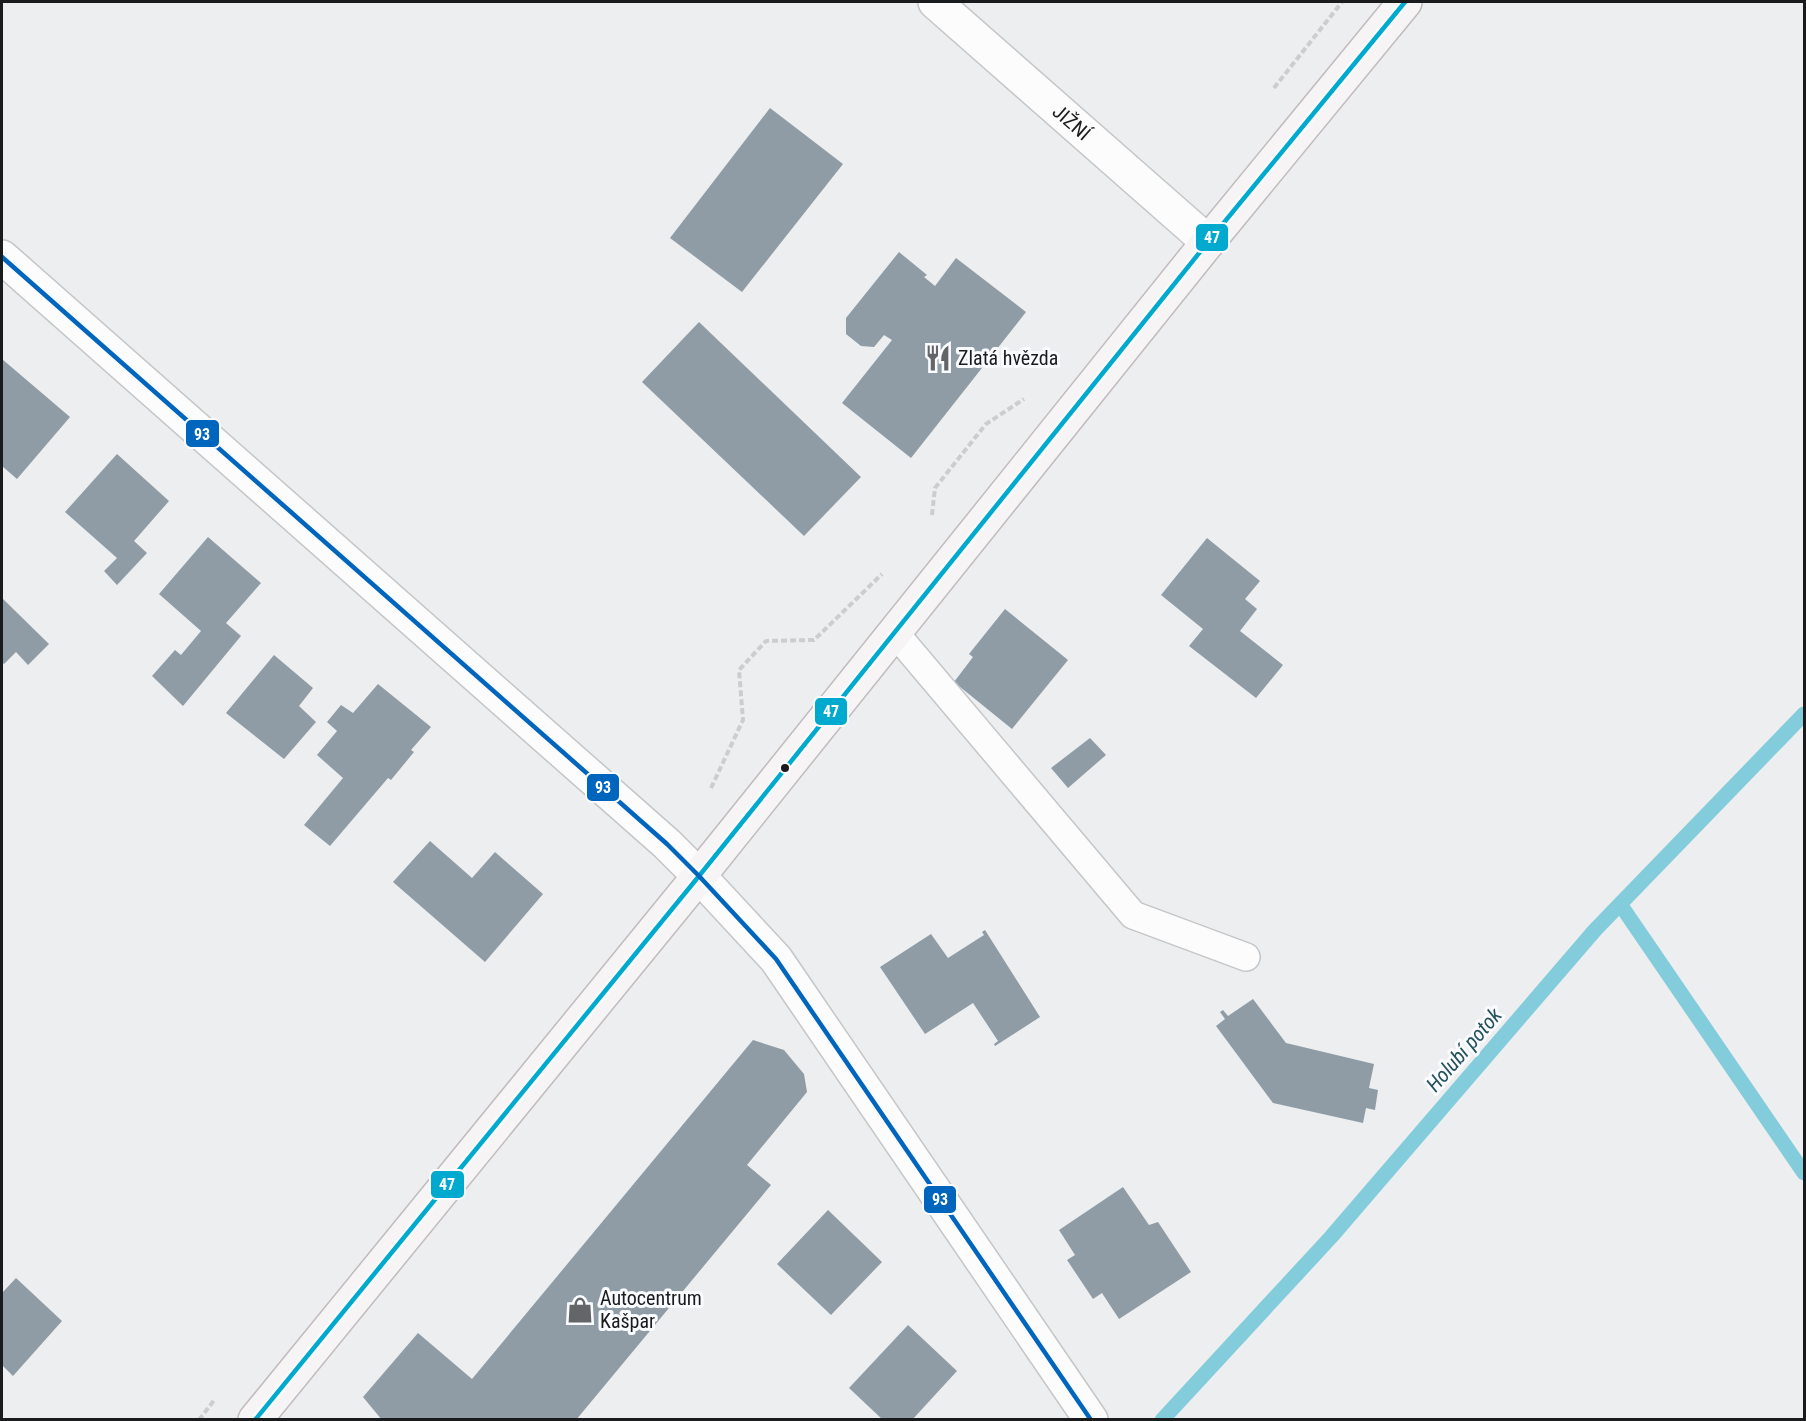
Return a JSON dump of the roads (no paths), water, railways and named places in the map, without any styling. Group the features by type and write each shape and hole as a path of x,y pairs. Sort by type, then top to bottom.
{"main road":[{"path":"255,1419 699,876 1208,242 1405,2"}],"street":[{"name":"JIŽNÍ","path":"934,2 1208,242"},
{"path":"2,257 667,844 699,876 776,959 1091,1419"}],"lane":[{"path":"895,633 1133,915 1246,957"}],"waterway":[{"name":"Holubí potok","path":"1162,1420 1331,1237 1595,930 1804,714"},
{"path":"1620,904 1804,1173"}],"place":[{"name":"Zlatá hvězda","path":"938,358"},
{"name":"Autocentrum Kašpar","path":"580,1310"}]}
